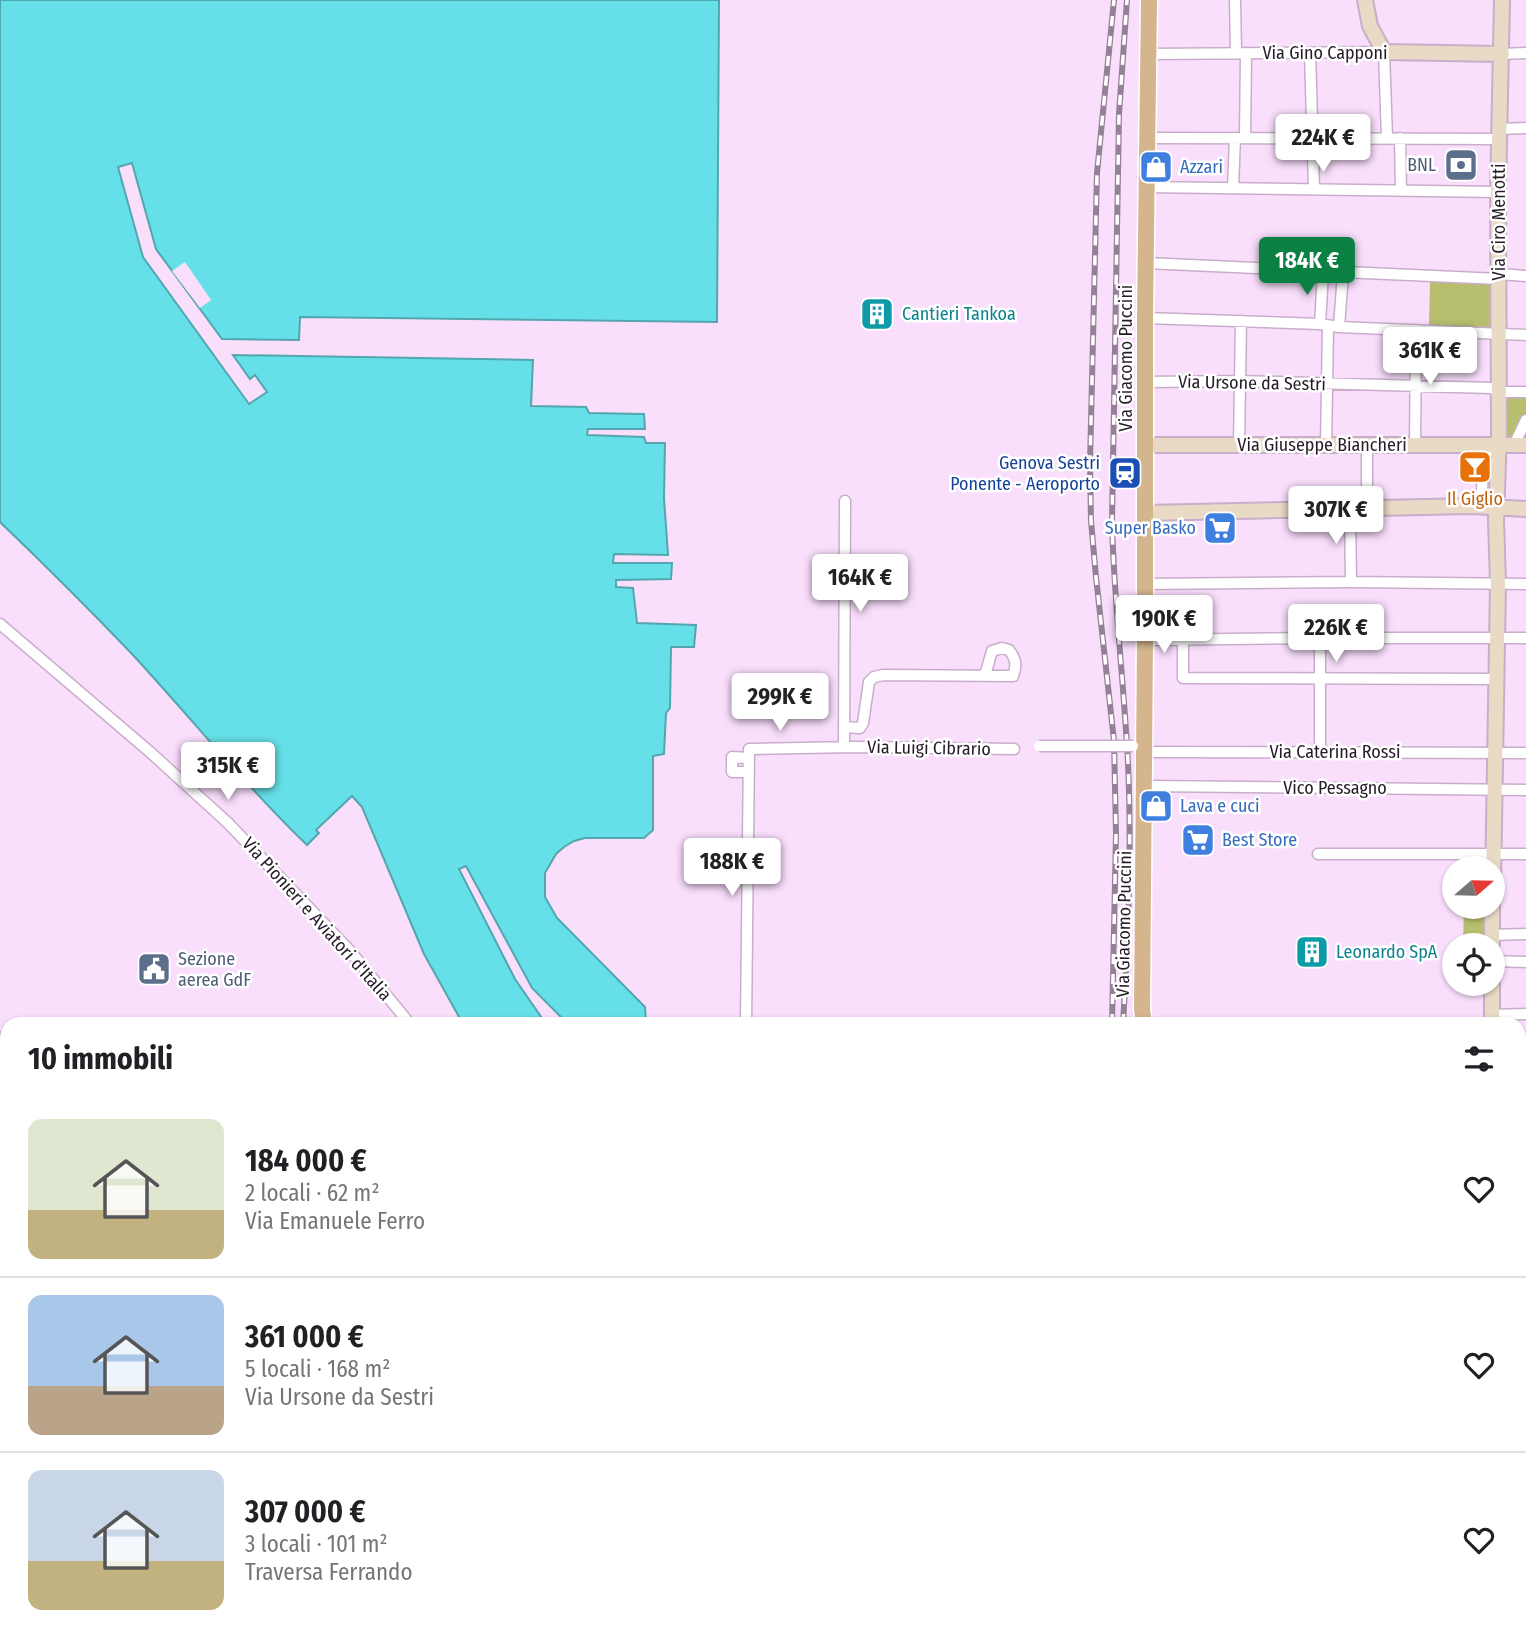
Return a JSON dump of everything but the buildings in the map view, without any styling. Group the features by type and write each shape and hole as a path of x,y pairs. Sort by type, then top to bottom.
{"main road":[{"name":"Via Giacomo Puccini","path":"1141,1017 1144,786 1139,749 1145,640 1149,0"}],"street":[{"path":"1233,187 1240,138 1240,53 1235,0"},
{"path":"1365,0 1370,26 1384,52 1387,138"},
{"name":"Via Ciro Menotti","path":"1494,855 1497,507 1513,445 1498,392 1502,0"},
{"path":"1310,52 1314,189"},
{"path":"1502,54 1526,53"},
{"name":"Via Gino Capponi","path":"1149,54 1502,54"},
{"path":"1148,138 1401,138 1499,134 1526,128"},
{"path":"1401,138 1401,190"},
{"path":"1147,187 1499,192"},
{"path":"1146,263 1343,273 1526,276"},
{"path":"1323,272 1328,384 1325,445"},
{"path":"1339,327 1343,273"},
{"path":"1145,317 1526,335"},
{"path":"1239,445 1241,321"},
{"path":"1415,444 1416,330"},
{"name":"Via Ursone da Sestri","path":"1145,383 1328,384 1491,388 1498,392 1526,392"},
{"path":"1513,445 1526,420"},
{"name":"Via Giuseppe Biancheri","path":"1146,445 1513,445"},
{"path":"1367,445 1367,508"},
{"name":"Via Luigi Cibrario","path":"844,747 845,501"},
{"path":"1145,513 1367,508 1526,509"},
{"path":"1350,509 1351,582"},
{"path":"1145,584 1526,584"},
{"name":"Via Pionieri e Aviatori d'Italia","path":"0,624 150,752 228,823 350,951 404,1017"},
{"path":"1320,638 1320,752"},
{"path":"1145,640 1526,638"},
{"path":"1183,640 1182,678 1496,680"},
{"name":"Via Luigi Cibrario","path":"844,727 860,728 869,682 874,677 1013,676 1016,668 1015,657 1009,650 992,651 986,672 982,676"},
{"path":"1039,746 1139,749"},
{"name":"Via Luigi Cibrario","path":"749,772 732,772 732,757 749,758 749,749 1014,749"},
{"name":"Via Caterina Rossi","path":"1139,749 1526,752"},
{"path":"746,1017 749,758"},
{"name":"Vico Pessagno","path":"1144,786 1526,790"},
{"path":"1318,854 1526,855"},
{"path":"1505,938 1526,934"},
{"path":"1505,961 1526,961"},
{"path":"1492,996 1492,1017"},
{"path":"1506,1017 1526,1014"}],"shaded area":[{"path":"0,0 719,0 717,322 300,317 299,340 222,339 156,249 132,163 118,167 143,257 249,404 267,392 255,375 250,379 233,355 533,360 531,406 586,407 589,413 644,414 645,429 588,429 587,435 644,437 646,443 665,443 664,498 668,555 614,554 613,563 672,563 671,579 616,580 616,587 633,588 637,623 696,625 694,647 671,647 670,708 666,713 664,754 653,756 653,830 644,838 585,838 574,841 556,854 545,873 545,897 557,918 645,1007 646,1017 561,1017 532,988 466,866 459,869 515,979 541,1017 459,1017 424,954 362,807 352,796 316,830 319,833 307,845 240,775 133,655 0,522"},
{"path":"1430,282 1494,283 1493,327 1429,326"},
{"path":"1503,394 1526,395 1526,442 1503,442"},
{"path":"1464,919 1487,919 1486,933 1463,933"}],"pier":[{"path":"185,262 211,300 200,308 172,271"}],"railway":[{"path":"1112,1017 1116,834 1114,741 1091,521 1090,463 1097,173 1114,0"},
{"path":"1123,1017 1130,828 1112,523 1119,114 1127,0"}],"place":[{"name":"BNL","path":"1461,165"},
{"name":"Azzari","path":"1156,167"},
{"name":"Cantieri Tankoa","path":"877,314"},
{"name":"Il Giglio","path":"1475,467"},
{"name":"Genova Sestri Ponente - Aeroporto","path":"1125,473"},
{"name":"Super Basko","path":"1220,528"},
{"name":"Lava e cuci","path":"1156,806"},
{"name":"Best Store","path":"1198,840"},
{"name":"Leonardo SpA","path":"1312,952"},
{"name":"Sezione aerea GdF","path":"154,969"}]}
